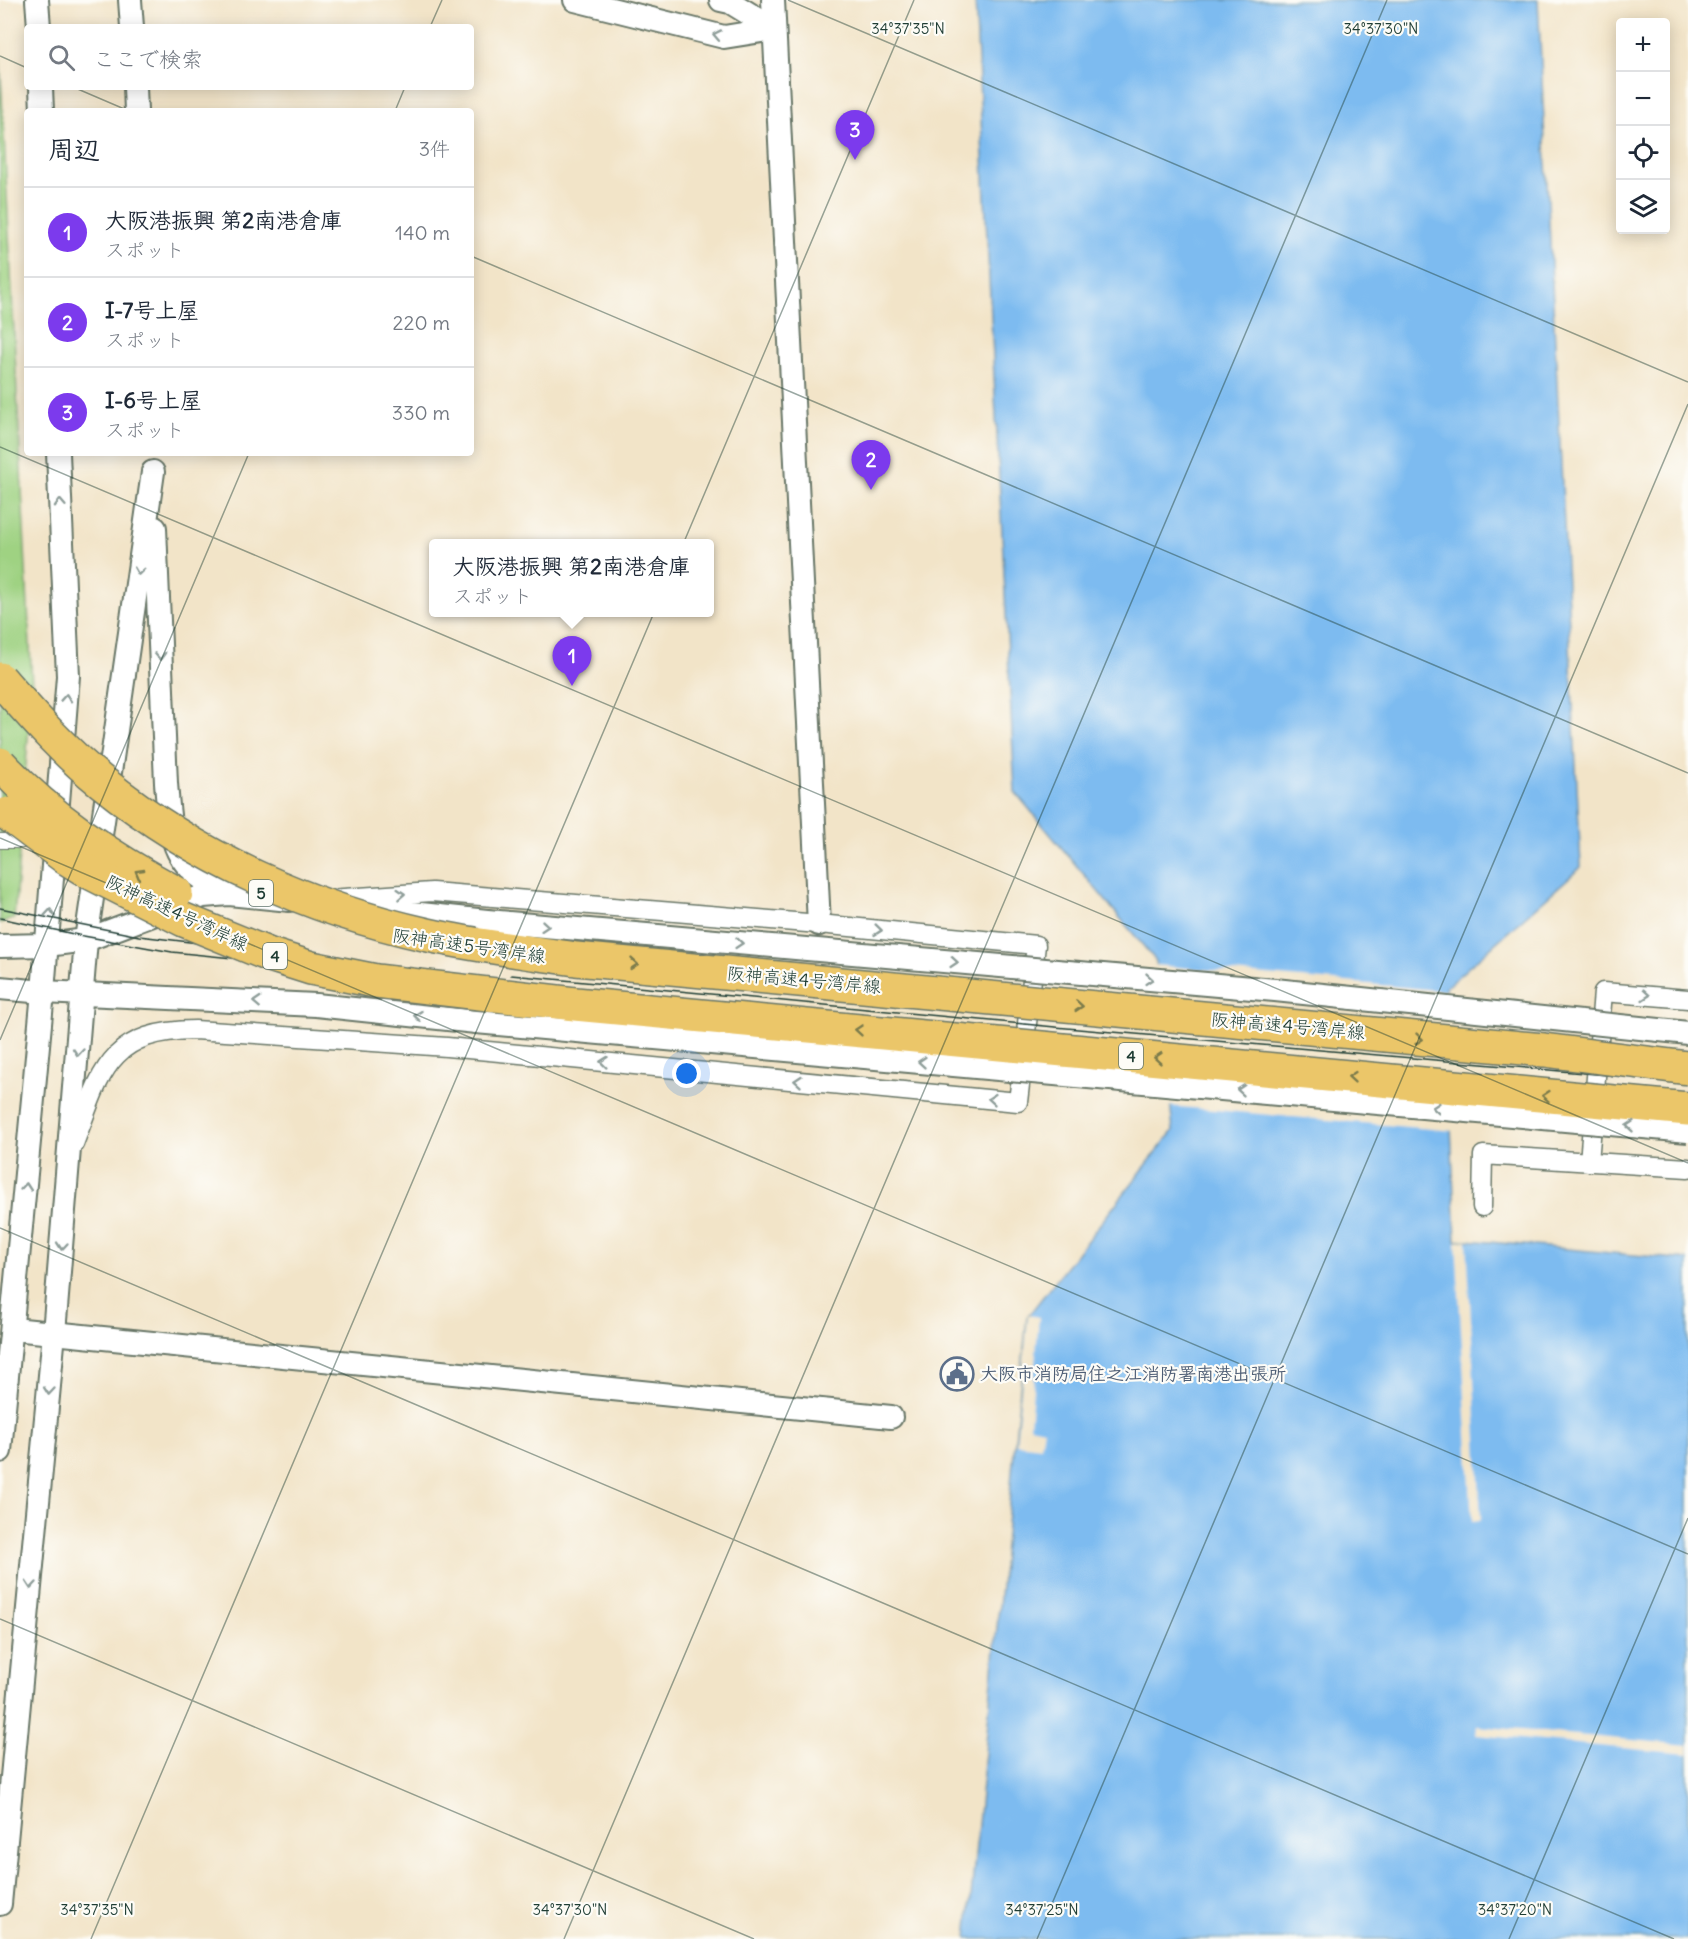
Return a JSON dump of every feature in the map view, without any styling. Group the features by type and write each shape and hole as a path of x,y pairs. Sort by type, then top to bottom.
{"highway":[{"name":"阪神高速4号湾岸線","path":"0,679 69,753 100,781 160,825 234,866 302,897 385,925 462,942 576,959 1544,1050 1688,1068"},
{"name":"阪神高速5号湾岸線","path":"0,708 47,758 116,814 189,859 254,890 340,923 386,935 471,950 576,959"},
{"name":"阪神高速5号湾岸線","path":"0,764 42,804 111,856 177,894 252,927 348,958 503,992 575,1004"},
{"name":"阪神高速4号湾岸線","path":"4,827 65,857 118,888 195,925 270,955 311,968 376,981 575,1004 1688,1109"}],"street":[{"path":"37,0 39,24"},
{"path":"130,0 132,24"},
{"path":"575,0 724,37 774,29"},
{"path":"721,0 730,2 774,29"},
{"path":"773,0 819,924"},
{"path":"41,90 42,108"},
{"path":"135,90 136,108"},
{"path":"0,1451 44,992 68,676 58,456"},
{"path":"152,462 168,818 173,843 183,862 210,885 229,894"},
{"path":"0,1904 70,1154 86,940 152,462"},
{"path":"4,827 30,841"},
{"path":"70,1154 101,1075 118,1052 137,1040 173,1030 447,1047 1018,1102 1035,945 819,924 432,892 300,901"},
{"path":"0,946 47,945 86,940 203,896 229,894 487,921 1275,990 1688,1033"},
{"path":"0,988 316,1005 476,1022 1688,1131"},
{"path":"1589,1162 1603,992 1688,999"},
{"path":"1482,1207 1483,1155 1688,1168"},
{"path":"13,1329 891,1418"}],"green space":[{"path":"0,57 32,686 14,919 0,923"}],"water":[{"path":"975,0 1538,0 1581,867 1445,988 1456,1241 1467,1240 1688,1260 1688,1939 967,1939 1027,1317 1173,1131 1156,961 1015,792"}],"pier":[{"path":"1154,965 1448,991 1454,1131 1168,1106"},
{"path":"1467,1240 1481,1520 1472,1521 1456,1242"},
{"path":"1028,1315 1039,1317 1030,1426 1044,1429 1041,1447 1016,1444"},
{"path":"1477,1726 1688,1745 1688,1754 1476,1735"}],"tram line":[{"path":"0,908 139,936 281,953"},
{"path":"0,918 172,952 1053,1039 1688,1095"},
{"path":"511,975 1055,1027 1688,1082"}],"place":[{"name":"I-6号上屋","path":"855,160"},
{"name":"I-7号上屋","path":"871,490"},
{"name":"大阪港振興 第2南港倉庫","path":"572,686"},
{"name":"大阪市消防局住之江消防署南港出張所","path":"957,1374"}]}
